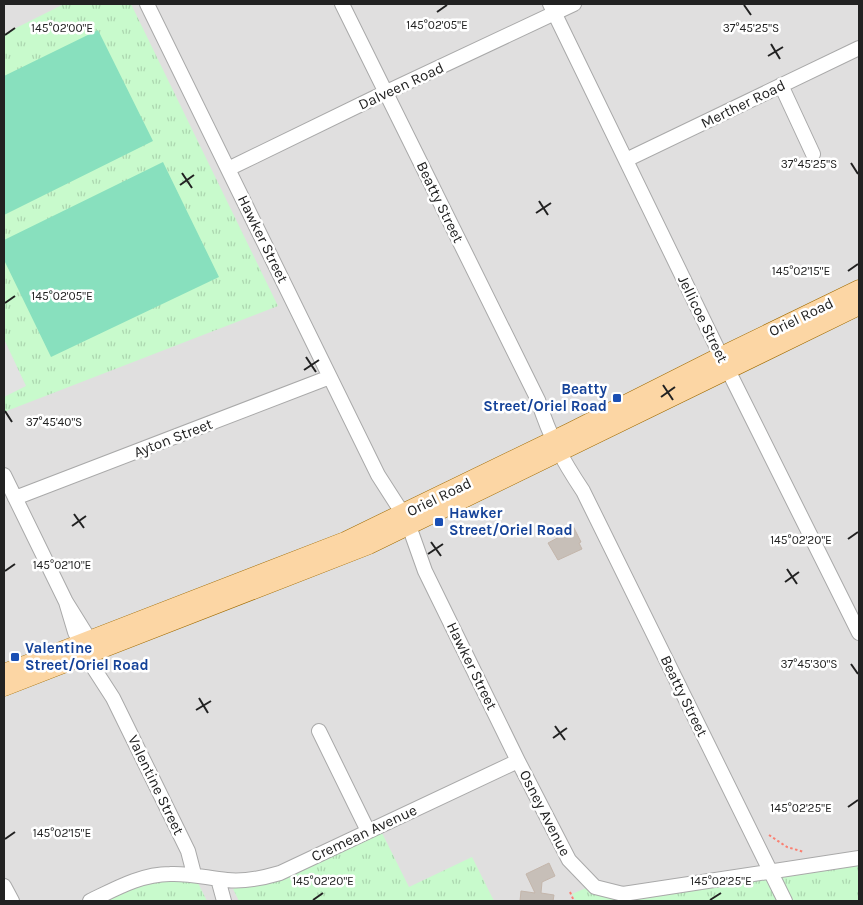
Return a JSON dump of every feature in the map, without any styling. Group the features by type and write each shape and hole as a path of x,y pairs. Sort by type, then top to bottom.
{"main road":[{"name":"Oriel Road","path":"725,364 859,289"},
{"name":"Oriel Road","path":"4,687 88,647 312,554 401,522 725,364 859,306"},
{"name":"Oriel Road","path":"4,673 88,647"}],"street":[{"name":"Hawker Street","path":"147,4 378,475 388,508 401,522 407,544 425,571 518,761"},
{"name":"Beatty Street","path":"342,4 561,444 785,901"},
{"name":"Dalveen Road","path":"228,169 552,8 574,4"},
{"name":"Jellicoe Street","path":"552,8 725,364 859,633"},
{"name":"Merther Road","path":"626,160 859,48"},
{"path":"781,85 814,154"},
{"name":"Ayton Street","path":"15,498 330,377"},
{"name":"Valentine Street","path":"4,475 66,602 75,632 88,647 188,851 194,874"},
{"path":"318,731 368,831"},
{"name":"Osney Avenue","path":"518,761 569,860 595,887 623,894 859,858"},
{"name":"Cremean Avenue","path":"90,901 142,878 169,874 194,874 228,880 255,880 280,873 518,761"},
{"path":"218,879 224,901"},
{"path":"4,886 12,901"}],"path":[{"path":"769,835 787,847 804,852"},
{"path":"570,892 574,901"}],"shaded area":[{"path":"4,4 859,4 859,901 4,901"},
{"path":"4,339 26,386 4,397"}],"green space":[{"path":"64,4 131,4 278,306 4,412 4,34"},
{"path":"98,30 153,141 4,215 4,76"},
{"path":"163,162 219,277 51,357 4,260 4,240"},
{"path":"381,831 409,887 472,857 494,901 239,901 233,889 237,887"},
{"path":"859,863 859,901 793,901 780,875"},
{"path":"767,877 779,901 576,901 572,894 586,888 605,897 627,899"},
{"path":"185,880 198,883 207,901 105,901 144,883"}],"building":[{"path":"573,526 581,542 579,543 582,549 558,560 548,543 561,536 560,534"},
{"path":"549,863 555,876 542,882 541,893 554,895 553,901 520,901 521,891 535,893 526,874"}],"place":[{"name":"Beatty Street/Oriel Road","path":"617,398"},
{"name":"Hawker Street/Oriel Road","path":"439,522"},
{"name":"Valentine Street/Oriel Road","path":"15,657"}]}
